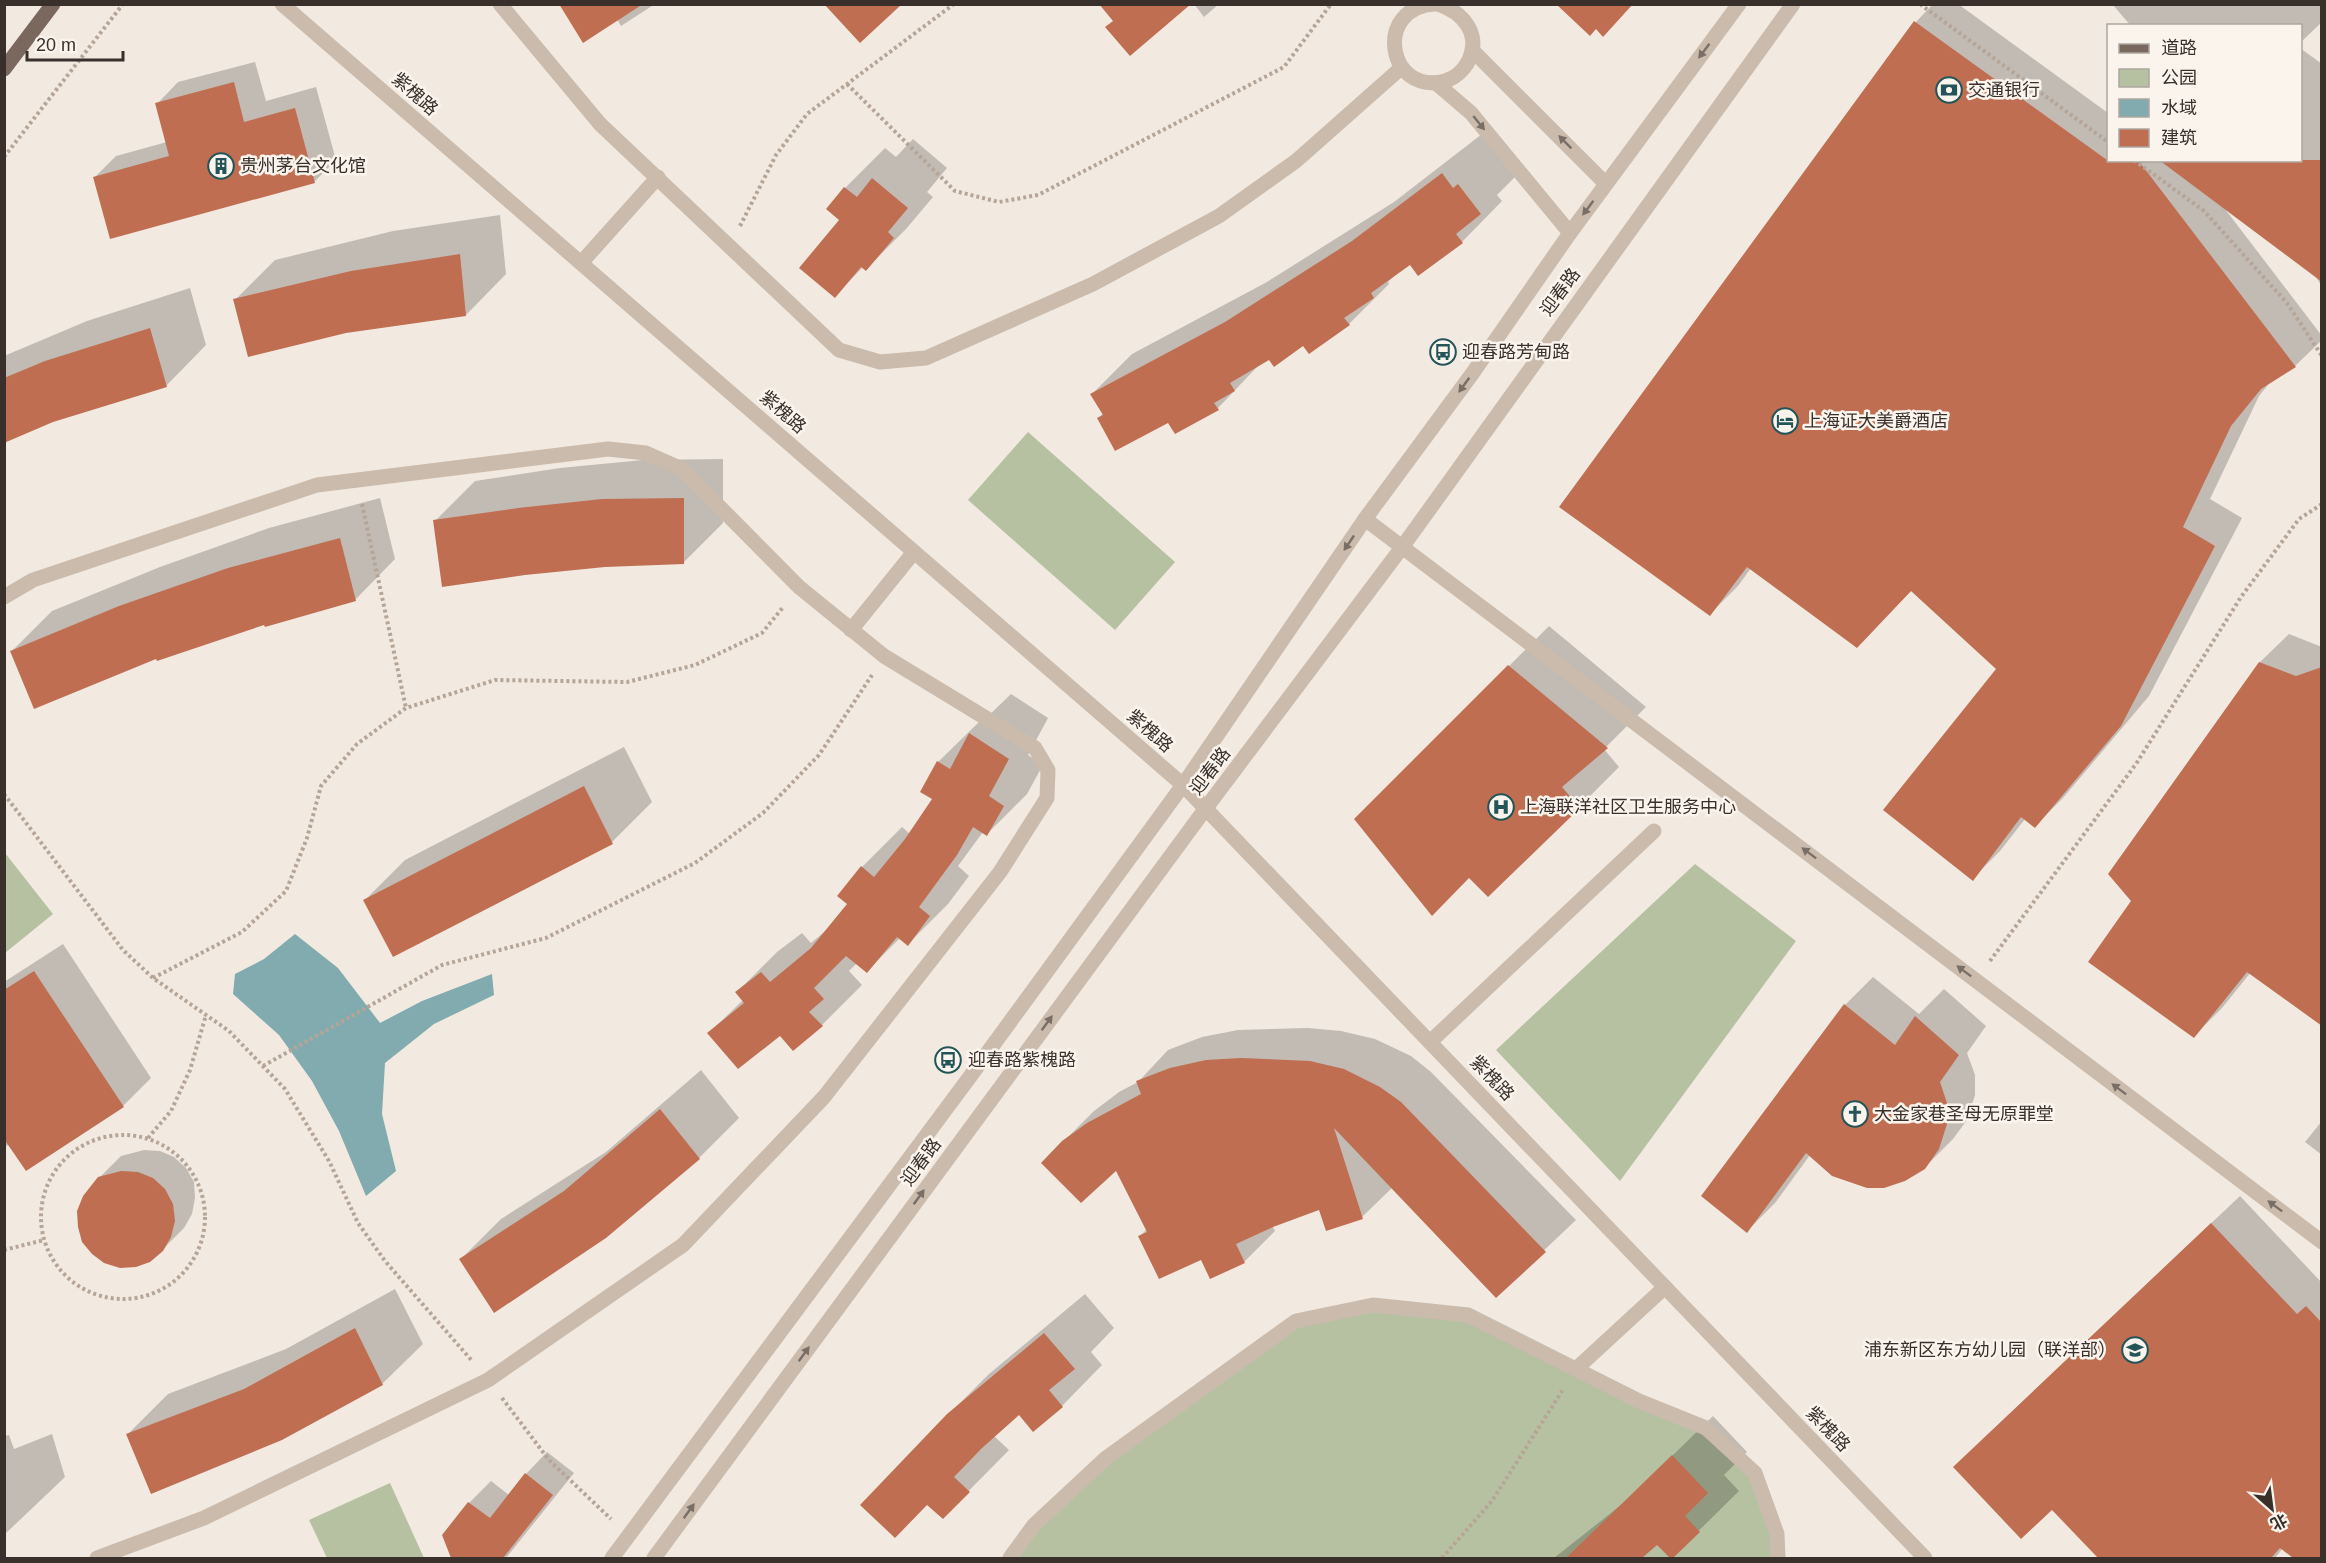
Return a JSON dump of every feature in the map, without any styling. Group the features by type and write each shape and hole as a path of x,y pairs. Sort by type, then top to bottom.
{"main road":[{"path":"4,69 53,4"}],"street":[{"name":"紫槐路","path":"282,4 1183,785 1925,1558"},
{"path":"500,4 600,124 839,350 880,362 926,358 1093,284 1219,216 1296,161 1401,68"},
{"path":"1437,4 1465,10 1472,37 1472,50 1468,62 1460,73 1449,80 1436,83 1423,82 1401,68 1395,56 1394,43 1396,30 1403,18 1413,10 1426,5 1437,4"},
{"name":"迎春路","path":"612,1558 1183,785 1365,519 1472,374 1570,233 1739,4"},
{"name":"迎春路","path":"654,1558 1206,808 1403,546 1792,4"},
{"path":"1472,50 1606,184"},
{"path":"1436,83 1471,113 1570,233"},
{"path":"581,263 657,177"},
{"path":"4,597 33,579 317,484 608,449 646,453 682,469 799,587 850,630 884,656 1035,747 1048,770 1047,798 1000,872 832,1088 682,1245 488,1380 204,1518 97,1558"},
{"path":"1365,519 2322,1242"},
{"path":"850,630 914,552"},
{"path":"1430,1042 1654,831"},
{"path":"1576,1369 1665,1287"},
{"path":"1010,1558 1034,1525 1106,1458 1296,1321 1373,1305 1468,1315 1639,1401 1706,1428 1755,1473 1777,1534 1778,1558"}],"path":[{"path":"4,158 123,4"},
{"path":"730,246 776,155 807,114 954,4"},
{"path":"847,84 954,191 999,202 1038,195 1284,67 1331,4"},
{"path":"1920,4 2107,141"},
{"path":"2137,162 2204,211 2287,303 2322,356"},
{"path":"357,480 406,708"},
{"path":"1976,980 2136,764 2241,597 2299,519 2322,504"},
{"path":"153,978 242,933 286,891 306,838 321,786 357,744 406,708 495,680 627,682 695,665 762,633 799,587"},
{"path":"263,1066 442,965 546,938 695,862 763,813 819,755 884,656"},
{"path":"4,794 123,950 153,978 229,1031 285,1089 329,1161 358,1223 385,1261 488,1380 549,1460 596,1507 630,1534"},
{"path":"148,1138 171,1111 190,1070 206,1015"},
{"path":"132,1134 148,1138 159,1142 183,1158 199,1182 206,1209 204,1238 192,1264 171,1284 147,1296 122,1299 96,1295 73,1282 55,1264 44,1240 41,1214 45,1189 58,1166 77,1148 103,1136 132,1134"},
{"path":"4,1250 44,1240"},
{"path":"1442,1558 1492,1501 1576,1369"}],"green space":[{"path":"1028,432 1175,562 1115,630 968,500"},
{"path":"5,853 53,914 4,953"},
{"path":"1695,864 1796,941 1620,1181 1496,1050"},
{"path":"1373,1305 1468,1315 1706,1428 1755,1473 1778,1558 1010,1558 1106,1458 1296,1321"},
{"path":"390,1483 424,1558 327,1558 309,1520"}],"water":[{"path":"295,934 338,968 380,1023 422,1001 492,974 494,995 434,1024 385,1063 382,1114 396,1171 366,1196 339,1131 312,1081 279,1035 233,994 235,974 264,959"}],"building":[{"path":"559,4 643,4 583,43"},
{"path":"824,4 902,4 860,43"},
{"path":"1099,4 1191,4 1130,56 1105,27 1113,21"},
{"path":"1556,4 1633,4 1603,37 1596,29 1590,36"},
{"path":"1914,21 2107,162 2140,162 2296,367 2261,389 2231,426 2183,527 2215,546 2121,726 2035,828 2021,817 1973,881 1883,810 1996,669 1911,591 1857,648 1747,567 1710,616 1559,507"},
{"name":"贵州茅台文化馆","path":"234,82 244,122 295,108 315,183 110,239 93,177 169,156 155,103"},
{"path":"2322,160 2322,282 2162,162"},
{"path":"1442,173 1453,188 1458,184 1481,214 1456,234 1463,243 1418,276 1410,265 1371,293 1374,298 1344,318 1350,325 1309,354 1303,346 1274,367 1269,360 1230,383 1235,391 1214,403 1219,410 1175,434 1168,423 1115,451 1097,418 1103,415 1090,394 1225,322 1352,241"},
{"path":"872,178 908,208 888,232 894,238 866,271 861,267 835,298 799,268 839,220 826,209 844,187 857,197"},
{"path":"460,254 466,316 346,333 248,357 233,299 351,271"},
{"path":"150,328 167,387 53,422 4,443 4,378 45,361"},
{"path":"684,498 684,564 605,567 525,575 442,587 433,520 602,499"},
{"path":"340,538 356,601 265,627 264,625 157,661 156,659 34,709 10,651 119,606 228,568"},
{"path":"2259,662 2296,676 2322,667 2322,1026 2247,972 2194,1038 2088,962 2131,901 2108,874"},
{"path":"1508,665 1608,748 1562,787 1580,808 1488,897 1469,878 1432,916 1354,819"},
{"path":"969,733 1009,759 989,796 1004,806 987,836 973,827 957,855 919,907 930,916 908,946 897,937 867,973 846,956 814,988 824,999 809,1012 823,1026 793,1051 780,1036 738,1069 707,1033 744,1003 735,992 761,972 770,982 811,948 847,904 837,896 861,866 874,877 905,839 932,799 920,792 937,761 950,769"},
{"path":"584,786 613,844 393,957 363,900"},
{"path":"34,971 124,1107 26,1171 4,1139 4,990"},
{"name":"大金家巷圣母无原罪堂","path":"1844,1004 1895,1045 1915,1016 1959,1055 1940,1082 1947,1103 1947,1124 1939,1149 1925,1169 1905,1181 1884,1188 1867,1188 1832,1176 1806,1153 1747,1233 1701,1196"},
{"path":"1241,1058 1310,1061 1344,1069 1380,1087 1401,1102 1546,1252 1496,1298 1334,1128 1363,1219 1326,1231 1319,1210 1236,1244 1245,1263 1210,1279 1201,1260 1159,1279 1138,1236 1147,1232 1116,1171 1081,1203 1041,1163 1062,1141 1087,1123 1141,1094 1136,1081 1170,1068 1206,1060"},
{"path":"660,1109 700,1159 606,1238 494,1313 459,1259 564,1191"},
{"path":"121,1171 138,1172 153,1178 165,1189 173,1204 175,1221 171,1237 163,1251 150,1262 136,1267 120,1268 104,1263 82,1242 78,1227 77,1211 83,1196 98,1177"},
{"name":"浦东新区东方幼儿园（联洋部）","path":"2211,1223 2297,1314 2306,1306 2322,1323 2322,1558 2293,1558 2280,1548 2271,1558 2098,1558 2052,1510 2021,1539 1953,1467"},
{"path":"355,1328 383,1385 282,1440 151,1494 126,1434 244,1389"},
{"path":"1044,1333 1075,1369 1049,1390 1063,1407 1033,1432 1019,1415 954,1477 970,1492 943,1519 927,1505 895,1538 860,1505 947,1414"},
{"path":"1672,1455 1708,1493 1685,1516 1700,1532 1673,1558 1670,1558 1657,1545 1642,1558 1566,1558"},
{"path":"525,1473 553,1495 503,1558 451,1558 442,1535 468,1502 490,1518"}],"place":[{"name":"交通银行","path":"1949,90"},
{"name":"贵州茅台文化馆","path":"221,166"},
{"name":"迎春路芳甸路","path":"1443,352"},
{"name":"上海证大美爵酒店","path":"1785,421"},
{"name":"上海联洋社区卫生服务中心","path":"1501,807"},
{"name":"迎春路紫槐路","path":"948,1060"},
{"name":"大金家巷圣母无原罪堂","path":"1855,1114"},
{"name":"浦东新区东方幼儿园（联洋部）","path":"2135,1350"}]}
